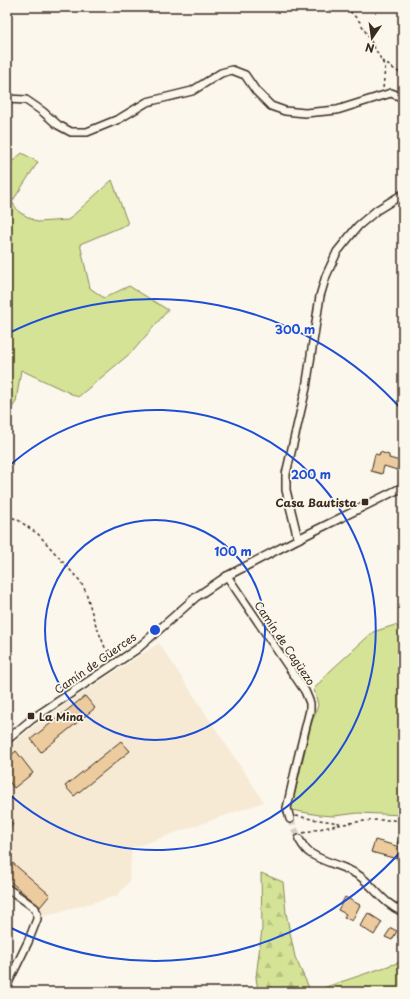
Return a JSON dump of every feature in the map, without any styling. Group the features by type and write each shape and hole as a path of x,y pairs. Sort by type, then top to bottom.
{"street":[{"path":"7,99 26,100 58,125 71,132 88,132 120,119 146,102 192,91 221,72 232,70 244,75 256,91 271,106 285,111 305,113 337,110 383,97 391,93 403,99"},
{"path":"298,539 286,490 286,474 302,406 324,282 337,252 358,226 377,210 403,194"},
{"name":"Camín de Güerces","path":"7,740 32,719 137,649 196,597 227,576 403,487"},
{"name":"Camín de Cagüezo","path":"227,576 305,691 310,703 310,710 287,808 289,816"},
{"path":"299,839 310,853 348,868 361,877 387,902 403,912"},
{"path":"7,888 35,908 37,919 28,942 7,985"}],"path":[{"path":"346,7 360,22 385,67 383,97"},
{"path":"382,61 403,76"},
{"path":"7,515 18,520 38,534 80,581 86,592 94,620 112,666"},
{"path":"289,816 342,823 394,820 403,821"},
{"path":"303,833 342,823"}],"shaded area":[{"path":"159,643 264,802 132,848 129,882 117,896 43,916 7,884 7,748 40,721"}],"green space":[{"path":"22,153 38,162 12,202 19,212 37,222 68,220 112,180 128,224 80,244 90,288 104,298 129,286 168,310 133,351 78,397 21,370 16,402 7,415 7,166"},
{"path":"395,625 403,630 403,815 358,813 334,816 291,810 311,725 318,705 314,689 329,672 373,632"},
{"path":"261,873 283,882 286,913 295,957 311,992 258,992 256,977 262,929"},
{"path":"403,961 403,992 319,992 320,989"}],"building":[{"path":"380,452 389,455 389,458 400,461 397,470 384,466 382,474 371,471 375,454 379,455"},
{"path":"85,696 95,708 41,752 31,739"},
{"path":"121,741 130,751 74,796 65,786"},
{"path":"16,751 33,773 14,788 7,779 7,759"},
{"path":"7,818 13,824 7,832"},
{"path":"399,838 403,839 403,846 397,844"},
{"path":"375,840 400,847 397,859 371,852"},
{"path":"7,858 50,895 40,907 7,879"},
{"path":"345,897 360,905 352,921 344,917 346,914 338,910"},
{"path":"368,913 382,922 374,935 360,926"},
{"path":"403,917 403,925 399,923"},
{"path":"391,928 397,931 392,940 385,937"},
{"path":"403,928 403,939 401,939 398,937"}],"tunnel":[{"path":"290,819 299,839"}],"place":[{"name":"Casa Bautista","path":"365,502"},
{"name":"La Mina","path":"31,716"}]}
